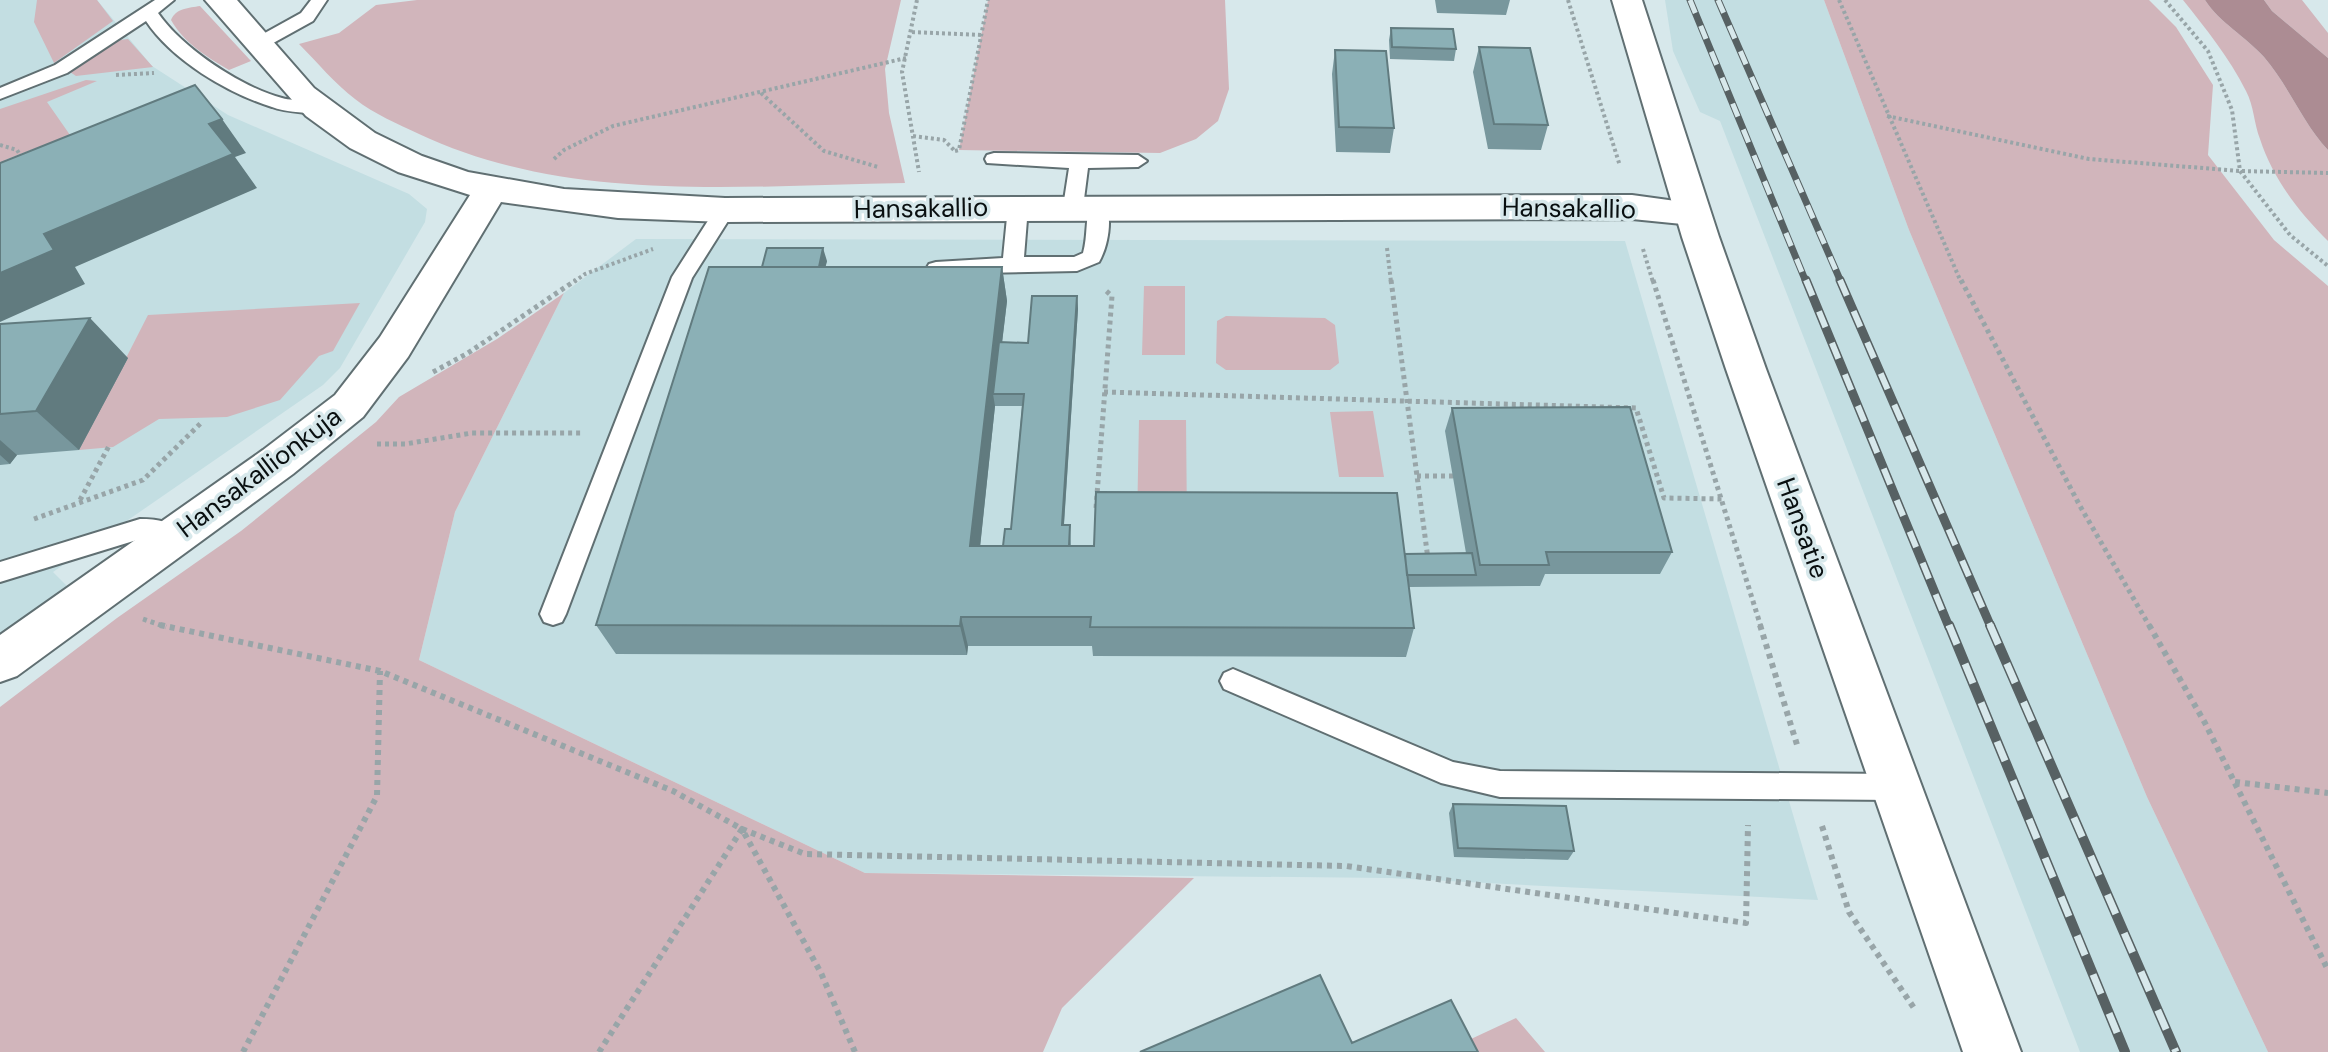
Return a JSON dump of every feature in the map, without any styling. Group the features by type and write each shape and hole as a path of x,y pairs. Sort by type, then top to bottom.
{"street":[{"name":"Hansakallio","path":"220,0 315,108 385,153 431,173 490,191 585,203 725,210 1632,207 1692,213"},
{"name":"Hansatie","path":"1627,0 1692,213 1894,787 1992,1052"},
{"name":"Hansakallionkuja","path":"0,661 278,462 349,406 394,347 490,191"}],"lane":[{"path":"0,94 61,69 166,0"},
{"path":"260,43 307,17 319,0"},
{"path":"149,12 163,33 206,69 277,103 315,108"},
{"path":"994,159 1138,161"},
{"path":"908,271 1013,264 1077,264 1092,257 1098,237 1085,207 1079,162"},
{"path":"1013,264 1018,207"},
{"path":"553,614 682,277 725,210"},
{"path":"0,572 140,529 157,529 171,538"},
{"path":"1233,681 1451,774 1500,784 1894,787"}],"path":[{"path":"917,0 902,72 921,180"},
{"path":"955,151 959,150 988,0"},
{"path":"1568,0 1849,912 1918,1014"},
{"path":"1839,0 1976,314 2080,506 2205,723 2328,970"},
{"path":"2165,0 2208,51 2232,110 2240,171 2290,235 2328,266"},
{"path":"912,32 982,35"},
{"path":"553,159 564,150 613,126 906,58"},
{"path":"760,93 824,151 879,168"},
{"path":"1887,116 2089,159 2240,171 2328,173"},
{"path":"913,136 944,140 955,151 974,159 994,159"},
{"path":"0,145 17,150 25,164"},
{"path":"1387,246 1428,562"},
{"path":"430,374 468,353 585,274 659,247"},
{"path":"1077,264 1112,296 1096,508"},
{"path":"1104,392 1636,408 1664,498 1722,499"},
{"path":"25,523 80,500 143,480 202,422"},
{"path":"366,445 405,444 459,434 620,433"},
{"path":"80,500 109,446"},
{"path":"1417,476 1453,476"},
{"path":"137,617 173,630 380,671 673,791 742,829 805,854 1346,866 1746,923 1749,788"},
{"path":"243,1052 377,796 380,671"},
{"path":"2234,782 2328,793"},
{"path":"599,1052 742,829"},
{"path":"742,829 821,973 855,1052"}],"shaded area":[{"path":"0,0 97,0 152,66 228,115 409,194 427,209 425,222 340,368 323,385 53,572 68,587 0,635"},
{"path":"37,0 97,0 113,21 54,63 34,22"},
{"path":"417,0 901,0 885,69 889,113 905,183 658,186 536,172 477,157 378,114 333,80 299,44 339,33 376,5"},
{"path":"988,0 1225,0 1229,89 1218,121 1196,139 1160,153 959,150"},
{"path":"1665,0 1824,0 1909,230 2147,797 2268,1052 2080,1052 1720,121 1700,112 1673,51"},
{"path":"1824,0 2149,0 2176,27 2213,85 2208,155 2274,240 2328,286 2328,1052 2268,1052 2147,797 1909,230"},
{"path":"2183,0 2205,0 2264,57 2328,150 2328,241 2297,207 2280,181 2265,154 2249,97 2217,44"},
{"path":"2205,0 2264,0 2272,11 2328,58 2328,150 2264,57"},
{"path":"2264,0 2302,0 2328,33 2328,58 2272,11"},
{"path":"200,6 251,61 229,70 204,55 182,36 171,20 173,16 183,9"},
{"path":"128,39 153,67 76,76 70,72 120,40"},
{"path":"86,80 97,81 47,102 70,135 177,92 182,97 50,150 36,148 5,160 7,163 0,167 0,109"},
{"path":"636,239 1625,241 1818,900 1390,878 865,873 419,660 455,512 564,293"},
{"path":"1144,286 1185,286 1185,355 1142,355"},
{"path":"564,293 455,512 419,660 865,873 1194,878 1062,1008 1043,1052 0,1052 0,707 117,618 241,531 376,422 399,397 497,339"},
{"path":"360,303 333,351 319,356 280,400 227,417 159,419 113,447 79,450 148,315"},
{"path":"1226,316 1325,318 1335,325 1339,363 1330,370 1226,370 1216,363 1217,321"},
{"path":"1373,411 1384,477 1339,477 1330,412"},
{"path":"1139,420 1186,420 1187,524 1137,524"},
{"path":"1516,1018 1545,1052 1478,1052 1471,1039"}],"building":[{"path":"1391,28 1453,29 1456,49 1392,47"},
{"path":"1479,47 1530,48 1548,125 1494,124"},
{"path":"1335,50 1386,51 1394,128 1339,127"},
{"path":"195,85 222,119 209,124 233,154 44,234 54,250 0,273 0,163"},
{"path":"767,248 823,248 819,267 762,267"},
{"path":"709,267 1002,267 970,546 1094,546 1096,492 1397,493 1414,628 1090,627 1091,617 961,617 960,626 596,625"},
{"path":"1032,296 1077,296 1062,525 1070,525 1069,546 1003,546 1005,529 1011,529 1024,394 993,394 999,342 1028,343"},
{"path":"90,318 36,411 0,414 0,324"},
{"path":"1630,407 1672,552 1546,552 1549,565 1480,565 1452,408"},
{"path":"1472,553 1476,575 1407,575 1405,554"},
{"path":"1453,804 1566,806 1574,851 1458,848"},
{"path":"1320,975 1352,1043 1451,1000 1478,1052 1140,1052"}],"railway":[{"path":"1690,0 1806,282"},
{"path":"1718,0 1841,282"},
{"path":"1806,280 1949,627"},
{"path":"1840,280 1991,627"},
{"path":"1949,625 2125,1052"},
{"path":"1990,625 2176,1052"}]}
